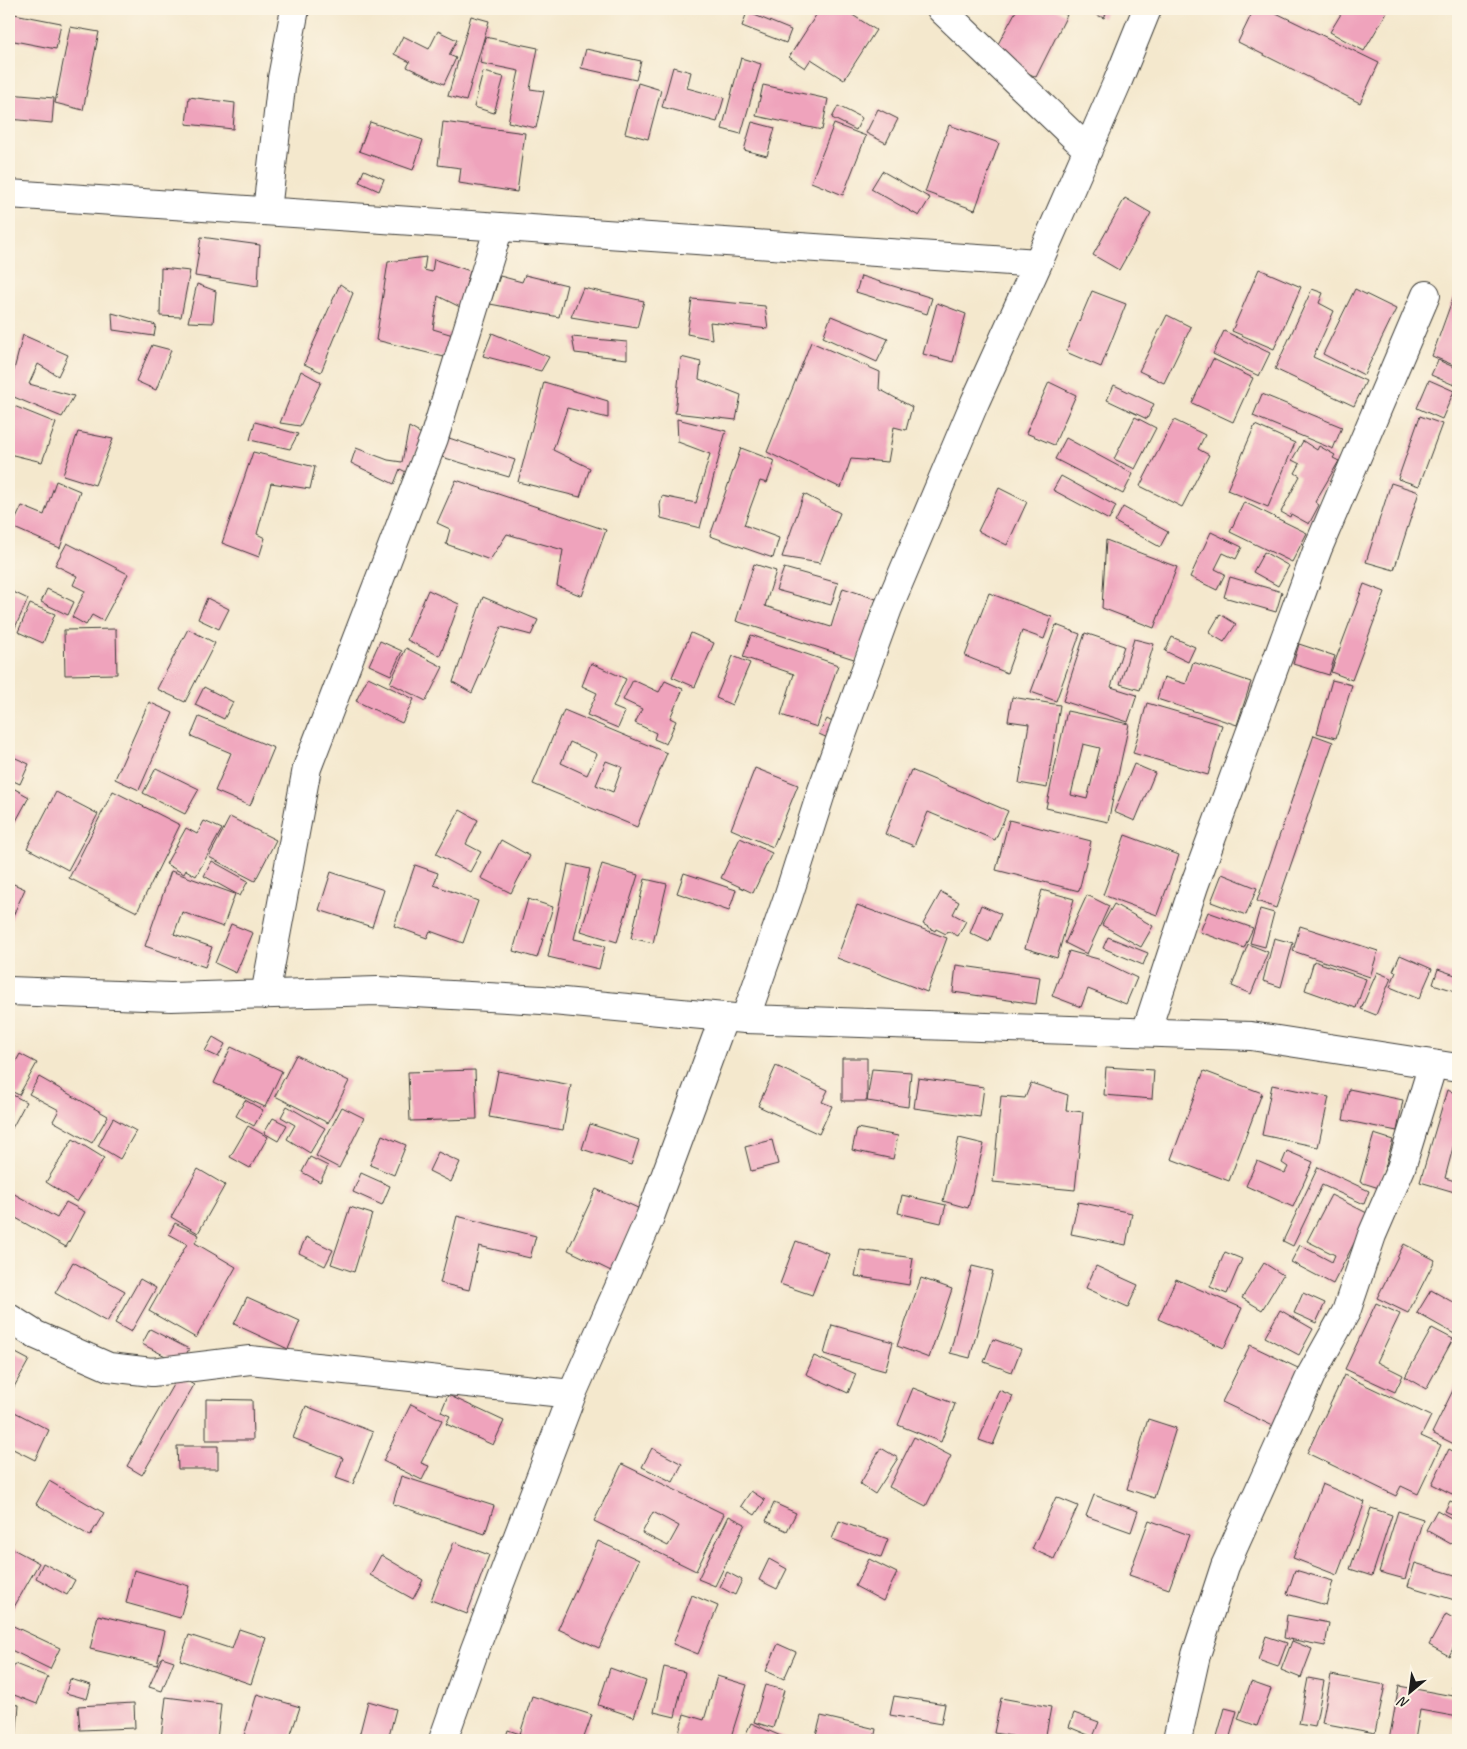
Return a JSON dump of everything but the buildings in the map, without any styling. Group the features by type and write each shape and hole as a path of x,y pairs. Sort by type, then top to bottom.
{"street":[{"path":"267,212 282,78 295,9"},
{"path":"940,9 1088,150"},
{"path":"443,1740 475,1649 572,1394 788,897 822,790 888,608 975,402 1088,150 1147,9"},
{"path":"9,194 1038,263"},
{"path":"265,994 307,768 434,438 499,227"},
{"path":"1146,1032 1194,886 1318,548 1426,295"},
{"path":"9,991 171,997 378,991 542,1000 734,1018 1251,1036 1445,1066 1372,1235 1346,1312 1312,1374 1225,1566 1196,1655 1177,1740"},
{"path":"9,1318 36,1334 109,1367 152,1372 250,1360 572,1394"}]}
